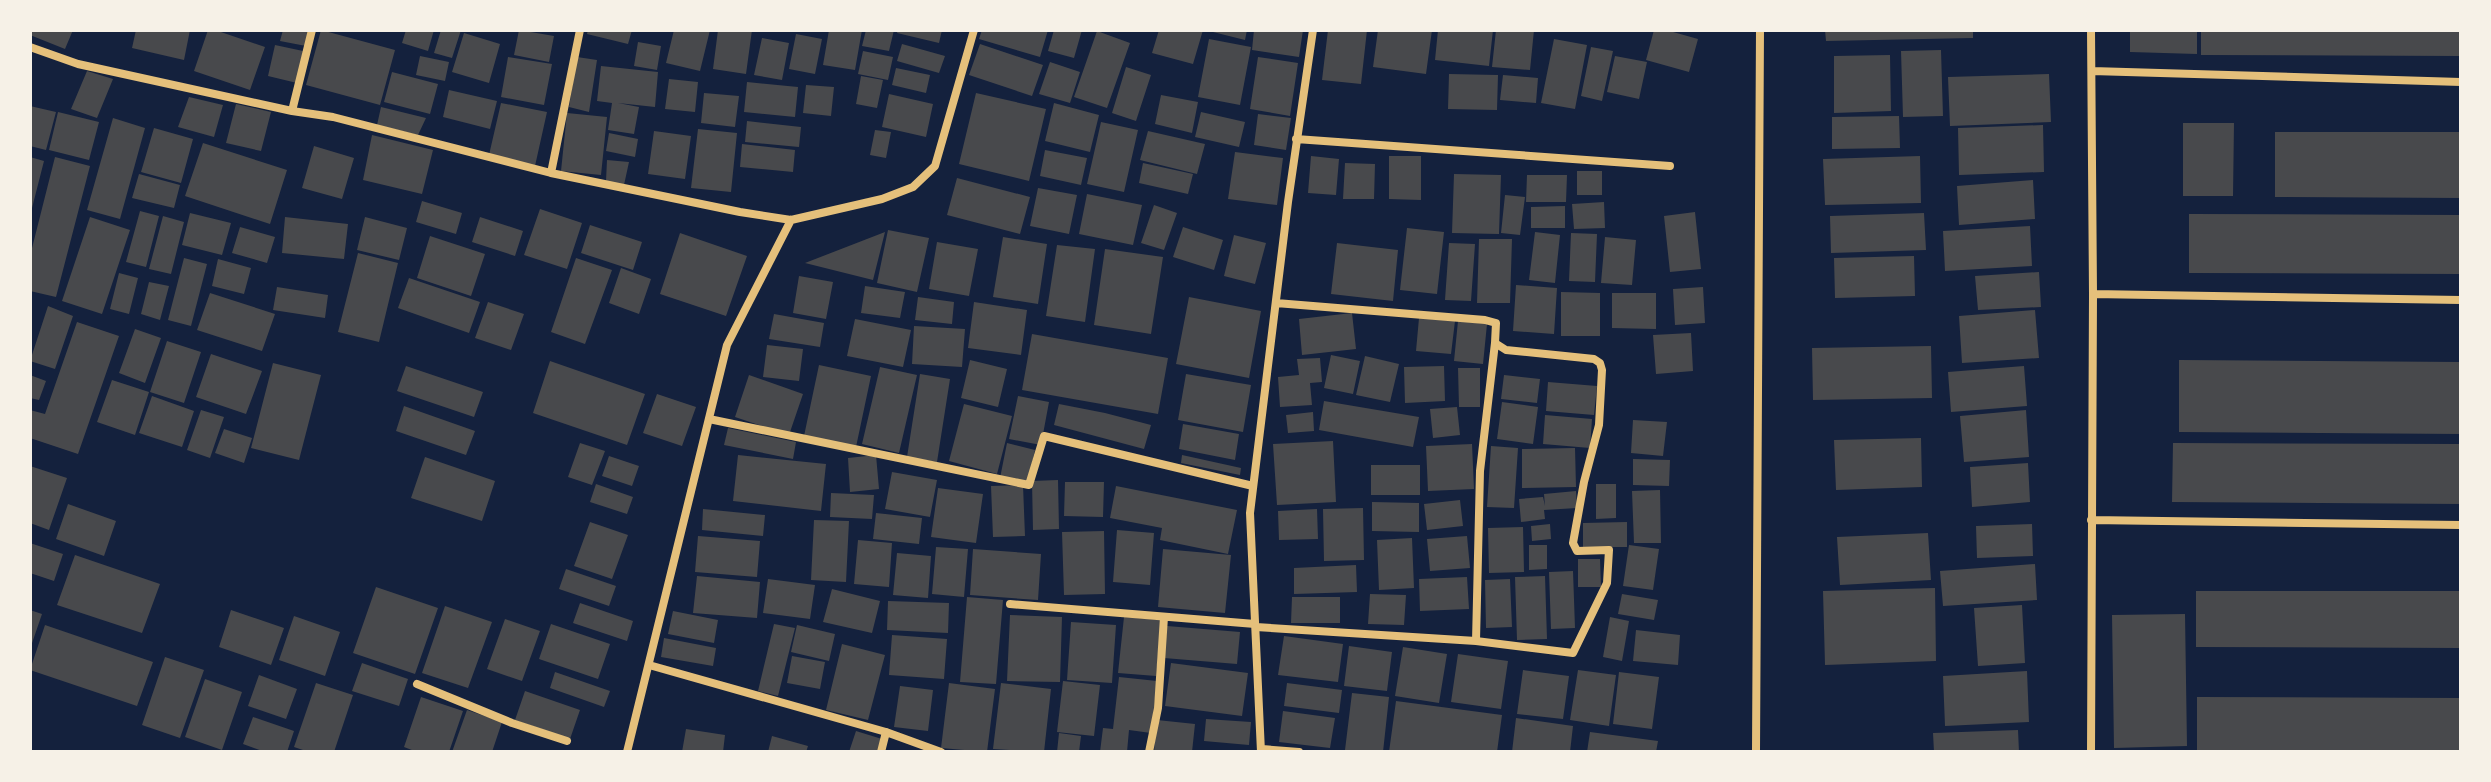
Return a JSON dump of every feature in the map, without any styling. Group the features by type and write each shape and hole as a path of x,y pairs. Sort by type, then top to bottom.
{"street":[{"path":"292,111 312,30"},
{"path":"551,173 580,30"},
{"path":"30,47 78,64 292,111 333,117 551,173 791,220 882,199 913,187 935,166 974,30"},
{"path":"1299,752 1261,750 1250,527 1296,139 1313,30"},
{"path":"1756,752 1760,30"},
{"path":"2091,30 2091,752"},
{"path":"2092,71 2461,82"},
{"path":"1296,139 1670,166"},
{"path":"627,752 727,345 791,220"},
{"path":"2093,294 2461,300"},
{"path":"1276,303 1496,323 1480,471 1476,641"},
{"path":"1010,604 1476,641 1573,653 1607,583 1609,550 1577,551 1573,543 1599,425 1602,370 1600,363 1594,359 1506,350 1495,343"},
{"path":"709,419 1029,485 1044,436 1253,486"},
{"path":"2091,520 2461,525"},
{"path":"1149,752 1158,708 1164,617"},
{"path":"649,665 886,732 941,752"},
{"path":"417,684 512,723 567,741"},
{"path":"881,752 886,732"}],"building":[{"path":"30,30 73,30 65,49 30,35"},
{"path":"136,30 190,30 184,60 132,48"},
{"path":"208,30 265,47 250,90 194,71"},
{"path":"283,30 309,30 306,46 280,41"},
{"path":"321,30 395,50 380,105 306,85"},
{"path":"406,30 434,30 428,51 402,43"},
{"path":"441,30 461,30 452,58 434,53"},
{"path":"519,30 554,36 549,62 514,55"},
{"path":"588,30 632,30 628,44 587,34"},
{"path":"674,30 710,30 700,71 666,63"},
{"path":"718,30 752,30 746,74 713,69"},
{"path":"829,30 862,30 855,70 823,65"},
{"path":"866,30 894,30 889,51 862,46"},
{"path":"898,30 942,30 939,43 897,33"},
{"path":"982,30 1048,30 1040,57 979,39"},
{"path":"1054,30 1082,30 1074,58 1048,51"},
{"path":"1159,30 1203,30 1193,64 1152,53"},
{"path":"1205,30 1247,30 1245,40"},
{"path":"1254,30 1303,30 1299,57 1252,50"},
{"path":"1328,30 1367,30 1361,84 1322,80"},
{"path":"1378,30 1432,30 1426,74 1373,67"},
{"path":"1438,30 1493,30 1489,66 1435,60"},
{"path":"1496,30 1534,30 1530,70 1492,67"},
{"path":"1654,30 1666,30 1698,39 1689,72 1646,60"},
{"path":"1825,30 1973,30 1973,38 1826,41"},
{"path":"2130,30 2197,30 2197,54 2130,52"},
{"path":"2201,30 2461,30 2461,56 2201,55"},
{"path":"1097,31 1130,43 1107,108 1074,97"},
{"path":"464,33 500,44 489,83 452,72"},
{"path":"796,34 822,39 815,74 789,69"},
{"path":"762,38 789,43 782,80 754,75"},
{"path":"1209,39 1251,47 1240,105 1198,97"},
{"path":"1554,39 1587,45 1575,109 1541,103"},
{"path":"638,42 661,46 657,70 634,66"},
{"path":"902,44 945,56 939,73 897,61"},
{"path":"980,44 1043,65 1032,96 969,75"},
{"path":"275,45 303,51 297,83 268,76"},
{"path":"1591,47 1613,51 1602,101 1581,96"},
{"path":"1941,50 1943,116 1903,117 1901,51"},
{"path":"863,51 893,57 888,80 858,74"},
{"path":"1890,55 1891,111 1834,113 1834,56"},
{"path":"420,56 449,62 445,81 416,75"},
{"path":"1615,56 1647,62 1639,99 1607,92"},
{"path":"508,57 552,64 544,105 501,97"},
{"path":"577,57 597,60 589,112 569,107"},
{"path":"1258,57 1298,63 1290,116 1250,109"},
{"path":"1050,62 1080,72 1070,103 1039,94"},
{"path":"601,66 658,72 655,107 618,103 639,107 634,134 608,130 612,103 597,101"},
{"path":"1126,67 1151,75 1136,121 1112,113"},
{"path":"896,68 930,75 926,93 892,85"},
{"path":"87,71 113,79 97,118 71,109"},
{"path":"392,72 438,84 430,114 384,102"},
{"path":"1449,74 1498,75 1497,110 1448,109"},
{"path":"2049,74 2051,122 1950,126 1948,77"},
{"path":"1503,75 1538,78 1536,103 1500,100"},
{"path":"861,76 883,80 877,108 856,104"},
{"path":"669,79 698,82 695,112 665,109"},
{"path":"747,82 798,87 795,117 744,112"},
{"path":"806,85 834,87 831,116 803,113"},
{"path":"449,90 497,101 490,129 443,117"},
{"path":"704,93 739,96 735,127 701,123"},
{"path":"976,93 1046,109 1029,181 959,164"},
{"path":"889,94 933,104 926,137 882,127"},
{"path":"1161,95 1198,102 1192,133 1155,124"},
{"path":"189,97 223,105 214,137 178,127"},
{"path":"501,103 547,112 535,166 489,155"},
{"path":"1054,103 1099,115 1090,152 1045,141"},
{"path":"236,104 271,112 261,151 226,143"},
{"path":"30,106 56,112 46,150 30,146"},
{"path":"381,107 426,118 418,135 377,125"},
{"path":"58,112 99,122 89,160 49,150"},
{"path":"1201,112 1245,122 1239,147 1195,137"},
{"path":"567,113 607,117 601,175 561,171"},
{"path":"1258,114 1291,118 1286,150 1254,145"},
{"path":"1899,116 1900,148 1832,149 1832,117"},
{"path":"113,118 145,128 120,219 87,210"},
{"path":"747,121 801,127 799,147 745,142"},
{"path":"1101,122 1138,130 1124,192 1087,184"},
{"path":"2183,123 2234,123 2233,196 2183,196"},
{"path":"2043,125 2044,172 1959,175 1958,128"},
{"path":"154,128 193,139 181,183 141,172"},
{"path":"698,129 737,133 731,192 691,188"},
{"path":"875,130 891,132 886,158 870,155"},
{"path":"654,131 691,136 685,179 648,174"},
{"path":"1148,131 1205,144 1197,174 1140,160"},
{"path":"2275,132 2461,132 2461,198 2275,197"},
{"path":"609,133 638,139 635,157 606,151"},
{"path":"372,135 433,150 422,194 363,180"},
{"path":"203,143 287,170 270,224 185,196"},
{"path":"742,144 795,150 793,172 740,167"},
{"path":"314,146 354,158 342,199 302,188"},
{"path":"1045,150 1087,158 1081,185 1040,176"},
{"path":"1235,152 1283,158 1277,205 1228,199"},
{"path":"1311,156 1339,159 1336,195 1308,193"},
{"path":"1389,156 1421,156 1421,200 1389,199"},
{"path":"1920,156 1921,203 1825,205 1823,159"},
{"path":"30,157 44,161 31,212 30,212"},
{"path":"55,157 90,166 56,297 30,291 30,256"},
{"path":"607,160 629,162 624,185 606,181"},
{"path":"1143,163 1193,174 1188,194 1139,183"},
{"path":"1345,163 1375,164 1374,199 1343,199"},
{"path":"1577,171 1602,171 1602,195 1577,195"},
{"path":"139,174 180,185 174,208 132,198"},
{"path":"1454,174 1501,175 1499,234 1452,233"},
{"path":"1527,175 1567,175 1566,202 1526,202"},
{"path":"957,178 1030,197 1020,234 947,215"},
{"path":"2033,180 2035,219 1959,225 1957,186"},
{"path":"1038,188 1077,195 1069,234 1030,226"},
{"path":"1087,194 1142,205 1133,245 1079,234"},
{"path":"1505,195 1525,197 1520,235 1501,233"},
{"path":"422,201 462,213 456,234 416,222"},
{"path":"1604,202 1605,228 1574,229 1572,204"},
{"path":"1154,205 1177,213 1164,250 1141,243"},
{"path":"1565,206 1565,228 1531,228 1531,207"},
{"path":"540,209 582,223 567,269 524,255"},
{"path":"140,211 159,216 146,267 126,262"},
{"path":"1695,212 1701,269 1670,272 1664,216"},
{"path":"190,213 231,223 222,255 182,245"},
{"path":"1924,213 1926,250 1831,253 1830,216"},
{"path":"2189,214 2461,215 2461,274 2189,273"},
{"path":"163,216 184,222 171,274 149,269"},
{"path":"90,217 130,230 102,314 62,301"},
{"path":"285,217 348,224 344,259 282,253"},
{"path":"365,217 407,228 399,260 357,250"},
{"path":"480,217 523,231 515,256 472,242"},
{"path":"590,225 642,242 633,270 581,253"},
{"path":"2030,226 2032,266 1945,271 1943,231"},
{"path":"240,227 275,237 267,263 232,253"},
{"path":"1183,227 1223,240 1214,270 1173,257"},
{"path":"1407,228 1444,232 1437,294 1400,290"},
{"path":"888,230 929,238 917,292 877,283"},
{"path":"885,232 873,280 805,263"},
{"path":"1535,232 1560,235 1555,283 1529,280"},
{"path":"680,233 747,256 726,316 660,294"},
{"path":"1571,233 1597,234 1595,282 1569,281"},
{"path":"1234,235 1266,243 1255,284 1224,276"},
{"path":"430,236 485,254 471,296 417,278"},
{"path":"1003,237 1047,244 1038,304 993,297"},
{"path":"1605,237 1636,240 1632,285 1601,283"},
{"path":"1479,239 1512,239 1510,303 1477,303"},
{"path":"937,242 978,249 969,296 929,289"},
{"path":"1337,243 1398,250 1393,301 1331,294"},
{"path":"1449,243 1475,244 1471,301 1445,300"},
{"path":"1057,245 1095,249 1085,322 1046,316"},
{"path":"1105,249 1163,257 1151,334 1094,325"},
{"path":"358,253 398,263 379,342 338,332"},
{"path":"1914,256 1915,296 1835,298 1834,258"},
{"path":"184,258 207,264 191,326 168,320"},
{"path":"576,258 612,270 585,344 551,332"},
{"path":"218,259 251,268 244,294 212,286"},
{"path":"621,268 651,279 639,314 609,303"},
{"path":"2039,272 2041,307 1978,310 1975,276"},
{"path":"119,273 138,278 129,314 110,309"},
{"path":"799,276 833,282 826,319 793,313"},
{"path":"409,278 480,302 469,333 398,308"},
{"path":"149,282 169,286 160,320 141,314"},
{"path":"1516,285 1557,288 1554,334 1513,331"},
{"path":"865,286 905,292 900,318 861,313"},
{"path":"277,287 328,295 325,318 273,310"},
{"path":"1703,287 1705,323 1675,325 1673,289"},
{"path":"1561,292 1600,293 1600,336 1561,336"},
{"path":"210,293 275,314 262,351 197,330"},
{"path":"1612,293 1656,293 1656,329 1612,328"},
{"path":"918,297 954,302 952,324 915,320"},
{"path":"1189,297 1261,311 1249,378 1176,364"},
{"path":"488,302 524,314 511,350 475,338"},
{"path":"974,302 1027,310 1021,355 968,348"},
{"path":"48,306 73,316 55,369 30,361"},
{"path":"2035,310 2039,358 1962,363 1959,316"},
{"path":"1352,313 1356,349 1302,355 1299,319"},
{"path":"774,314 824,323 820,347 769,339"},
{"path":"1419,318 1455,321 1451,354 1416,351"},
{"path":"855,319 911,330 903,367 847,356"},
{"path":"1458,321 1487,324 1483,364 1454,361"},
{"path":"77,322 119,336 78,454 30,438 30,410 45,414"},
{"path":"914,326 965,329 962,367 912,364"},
{"path":"135,329 161,338 145,383 119,373"},
{"path":"1691,333 1693,371 1656,374 1653,335"},
{"path":"1032,334 1168,358 1158,414 1022,390"},
{"path":"167,341 201,352 184,403 150,392"},
{"path":"767,345 803,349 799,381 763,377"},
{"path":"1931,346 1932,398 1813,400 1812,348"},
{"path":"211,354 262,371 246,414 196,397"},
{"path":"1331,355 1360,361 1353,394 1324,388"},
{"path":"1365,356 1399,364 1390,402 1356,395"},
{"path":"1320,358 1322,382 1310,383 1312,405 1280,407 1278,377 1299,375 1297,359"},
{"path":"970,360 1007,369 998,407 961,398"},
{"path":"2179,360 2461,362 2461,434 2179,432"},
{"path":"550,361 645,394 627,445 533,413"},
{"path":"273,363 321,375 299,460 251,448"},
{"path":"819,365 871,376 856,447 804,436"},
{"path":"406,366 483,392 474,417 397,391"},
{"path":"1444,366 1445,401 1405,403 1404,367"},
{"path":"2024,366 2027,406 1951,412 1948,372"},
{"path":"880,367 917,375 899,453 862,444"},
{"path":"1458,368 1480,368 1480,407 1459,407"},
{"path":"920,374 950,379 937,462 907,457"},
{"path":"1186,374 1251,385 1243,432 1178,420"},
{"path":"30,375 46,381 39,400 30,398"},
{"path":"749,375 803,394 789,435 735,417"},
{"path":"1504,375 1540,379 1537,403 1501,399"},
{"path":"112,380 149,392 135,435 97,422"},
{"path":"1548,382 1597,386 1594,415 1546,411"},
{"path":"657,394 696,407 682,446 643,433"},
{"path":"152,396 194,411 182,447 139,433"},
{"path":"1018,396 1049,402 1041,445 1009,439"},
{"path":"1324,401 1419,417 1413,447 1319,430"},
{"path":"1502,402 1538,407 1533,444 1497,439"},
{"path":"964,404 1012,416 997,474 949,461"},
{"path":"1059,404 1151,425 1144,449 1054,425"},
{"path":"404,406 475,431 466,455 396,431"},
{"path":"1457,407 1460,435 1433,438 1430,409"},
{"path":"201,410 224,417 210,458 187,450"},
{"path":"2026,410 2029,457 1964,462 1960,416"},
{"path":"1313,412 1314,431 1288,433 1286,415"},
{"path":"1545,415 1592,419 1590,448 1543,444"},
{"path":"1633,420 1667,422 1663,456 1631,453"},
{"path":"1183,424 1239,434 1235,460 1179,449"},
{"path":"728,428 796,442 793,459 724,445"},
{"path":"224,429 252,438 244,463 215,453"},
{"path":"1921,438 1922,487 1836,490 1834,440"},
{"path":"1333,441 1336,502 1277,505 1273,444"},
{"path":"580,443 605,451 592,485 568,477"},
{"path":"1007,443 1035,450 1027,484 1000,478"},
{"path":"2173,443 2461,444 2461,504 2172,502"},
{"path":"1472,444 1474,489 1428,491 1426,446"},
{"path":"1491,446 1518,448 1514,508 1487,507"},
{"path":"1575,448 1576,487 1522,488 1522,449"},
{"path":"738,455 826,464 821,511 733,501"},
{"path":"876,455 879,489 850,492 848,458"},
{"path":"1182,455 1241,468 1240,475 1181,463"},
{"path":"609,456 639,466 632,486 602,476"},
{"path":"425,457 495,481 482,521 411,498"},
{"path":"1633,459 1670,460 1669,486 1633,485"},
{"path":"2028,463 2030,502 1972,507 1970,467"},
{"path":"1371,465 1420,465 1420,495 1371,495"},
{"path":"30,466 67,478 49,530 30,523"},
{"path":"892,472 937,480 930,517 885,509"},
{"path":"1058,480 1059,529 1033,530 1032,481"},
{"path":"1065,482 1104,482 1103,517 1064,516"},
{"path":"596,484 633,497 627,514 590,502"},
{"path":"1596,484 1616,484 1616,518 1596,519"},
{"path":"1023,485 1025,536 993,537 991,486"},
{"path":"1116,486 1237,510 1228,554 1160,540 1162,528 1110,518"},
{"path":"938,488 983,494 976,543 931,537"},
{"path":"1660,490 1661,543 1634,543 1632,491"},
{"path":"1576,491 1577,508 1544,510 1545,519 1521,522 1519,499 1543,497 1545,506 1544,494"},
{"path":"831,493 874,495 872,519 830,517"},
{"path":"1460,500 1463,526 1427,530 1424,504"},
{"path":"1372,502 1419,503 1419,532 1372,531"},
{"path":"68,504 116,521 104,556 56,539"},
{"path":"1363,508 1364,560 1324,561 1323,509"},
{"path":"703,509 765,515 763,536 702,530"},
{"path":"1317,509 1318,539 1279,540 1278,511"},
{"path":"876,513 922,518 919,544 873,539"},
{"path":"814,520 849,521 846,582 811,580"},
{"path":"590,522 628,535 612,579 574,566"},
{"path":"1627,522 1627,547 1583,547 1583,523"},
{"path":"1550,524 1551,539 1532,541 1531,526"},
{"path":"2032,524 2033,556 1977,558 1976,526"},
{"path":"1523,527 1524,572 1489,573 1488,528"},
{"path":"1117,530 1154,533 1150,585 1113,582"},
{"path":"1104,531 1105,594 1064,595 1062,532"},
{"path":"1928,533 1931,580 1840,585 1837,537"},
{"path":"698,536 760,541 757,577 695,572"},
{"path":"1467,536 1470,568 1430,571 1427,539"},
{"path":"1412,538 1414,588 1379,590 1377,540"},
{"path":"858,540 892,543 889,587 854,584"},
{"path":"30,543 63,554 54,581 30,573"},
{"path":"1529,545 1547,545 1547,569 1529,570"},
{"path":"1629,545 1659,549 1653,590 1623,586"},
{"path":"936,547 968,549 964,597 932,594"},
{"path":"973,549 1041,554 1038,600 970,595"},
{"path":"1163,549 1231,555 1225,613 1158,607"},
{"path":"897,553 931,556 928,598 893,595"},
{"path":"75,555 160,584 142,633 57,605"},
{"path":"1578,559 1600,559 1601,587 1578,587"},
{"path":"2035,564 2037,600 1943,606 1940,571"},
{"path":"1356,565 1357,592 1294,594 1294,568"},
{"path":"566,569 616,586 609,606 559,589"},
{"path":"1573,571 1575,628 1551,629 1549,572"},
{"path":"697,576 760,582 757,618 693,613"},
{"path":"1545,576 1547,639 1517,640 1515,577"},
{"path":"1467,577 1469,609 1420,611 1419,579"},
{"path":"768,579 815,585 810,619 763,613"},
{"path":"1510,579 1512,627 1486,628 1485,580"},
{"path":"376,587 438,608 415,674 353,653"},
{"path":"1935,588 1936,661 1825,665 1823,591"},
{"path":"832,589 880,601 872,633 823,622"},
{"path":"2196,591 2461,591 2461,648 2196,647"},
{"path":"1370,594 1406,595 1404,625 1368,624"},
{"path":"1622,594 1658,600 1654,620 1618,614"},
{"path":"967,597 1003,600 996,684 960,682"},
{"path":"1292,597 1340,597 1340,623 1291,623"},
{"path":"888,601 949,603 948,633 887,630"},
{"path":"580,603 633,621 627,641 573,623"},
{"path":"2022,605 2025,663 1978,666 1974,608"},
{"path":"445,606 492,622 468,688 422,673"},
{"path":"30,610 42,614 30,649"},
{"path":"231,610 284,628 271,665 219,647"},
{"path":"673,611 718,620 714,643 668,634"},
{"path":"2185,614 2187,746 2114,748 2112,615"},
{"path":"1010,615 1062,617 1060,682 1007,681"},
{"path":"294,616 340,632 325,676 279,660"},
{"path":"1124,617 1161,620 1156,676 1118,673"},
{"path":"1610,617 1629,621 1622,661 1603,657"},
{"path":"505,619 540,631 522,681 487,669"},
{"path":"1071,622 1116,625 1112,683 1067,680"},
{"path":"551,624 610,644 598,679 539,659"},
{"path":"774,624 795,628 778,696 758,691"},
{"path":"45,625 153,662 137,706 30,670"},
{"path":"797,625 835,634 829,661 791,652"},
{"path":"1167,626 1240,632 1237,664 1164,658"},
{"path":"1636,630 1680,635 1678,665 1633,661"},
{"path":"892,635 947,639 944,679 889,675"},
{"path":"1284,636 1343,644 1338,682 1278,675"},
{"path":"664,638 716,648 713,666 661,657"},
{"path":"842,644 885,655 868,720 826,710"},
{"path":"1349,646 1392,652 1387,691 1344,686"},
{"path":"1403,647 1447,654 1439,703 1395,696"},
{"path":"1458,654 1508,661 1501,709 1451,702"},
{"path":"792,656 825,662 820,689 787,683"},
{"path":"165,657 204,670 180,738 142,725"},
{"path":"362,663 408,679 399,706 352,691"},
{"path":"1171,663 1248,673 1242,716 1165,706"},
{"path":"1523,670 1569,676 1563,719 1517,714"},
{"path":"1578,670 1616,675 1609,726 1570,720"},
{"path":"2027,671 2029,722 1945,726 1943,676"},
{"path":"555,672 610,691 604,707 550,688"},
{"path":"1619,672 1659,677 1652,729 1613,724"},
{"path":"259,675 297,689 286,719 248,706"},
{"path":"1119,677 1157,681 1151,733 1129,730 1127,752 1100,752 1103,728 1113,729"},
{"path":"205,679 242,692 222,750 185,737"},
{"path":"1063,681 1100,685 1094,736 1057,732"},
{"path":"316,683 353,695 334,752 309,752 294,747"},
{"path":"949,683 995,689 987,752 941,748"},
{"path":"1001,683 1051,689 1044,752 993,749"},
{"path":"1287,683 1342,690 1339,713 1284,706"},
{"path":"900,686 933,690 928,731 894,727"},
{"path":"525,691 580,710 570,739 515,720"},
{"path":"1352,693 1389,697 1383,752 1345,750"},
{"path":"421,697 463,711 449,752 417,752 404,747"},
{"path":"2197,697 2461,698 2461,752 2197,752"},
{"path":"1396,701 1502,715 1497,752 1389,752"},
{"path":"467,710 502,722 492,752 452,752"},
{"path":"1283,711 1335,718 1330,748 1279,742"},
{"path":"253,717 294,731 287,752 265,752 243,744"},
{"path":"1516,718 1573,726 1570,752 1512,752"},
{"path":"1206,719 1251,722 1249,745 1204,741"},
{"path":"1157,720 1195,724 1192,752 1154,752"},
{"path":"686,729 725,735 723,752 682,752"},
{"path":"2018,730 2019,752 1934,752 1933,733"},
{"path":"856,731 882,739 878,752 849,752"},
{"path":"1590,732 1658,741 1656,752 1587,752"},
{"path":"1059,733 1081,736 1079,752 1057,752"},
{"path":"772,736 808,746 806,752 768,752"}]}
